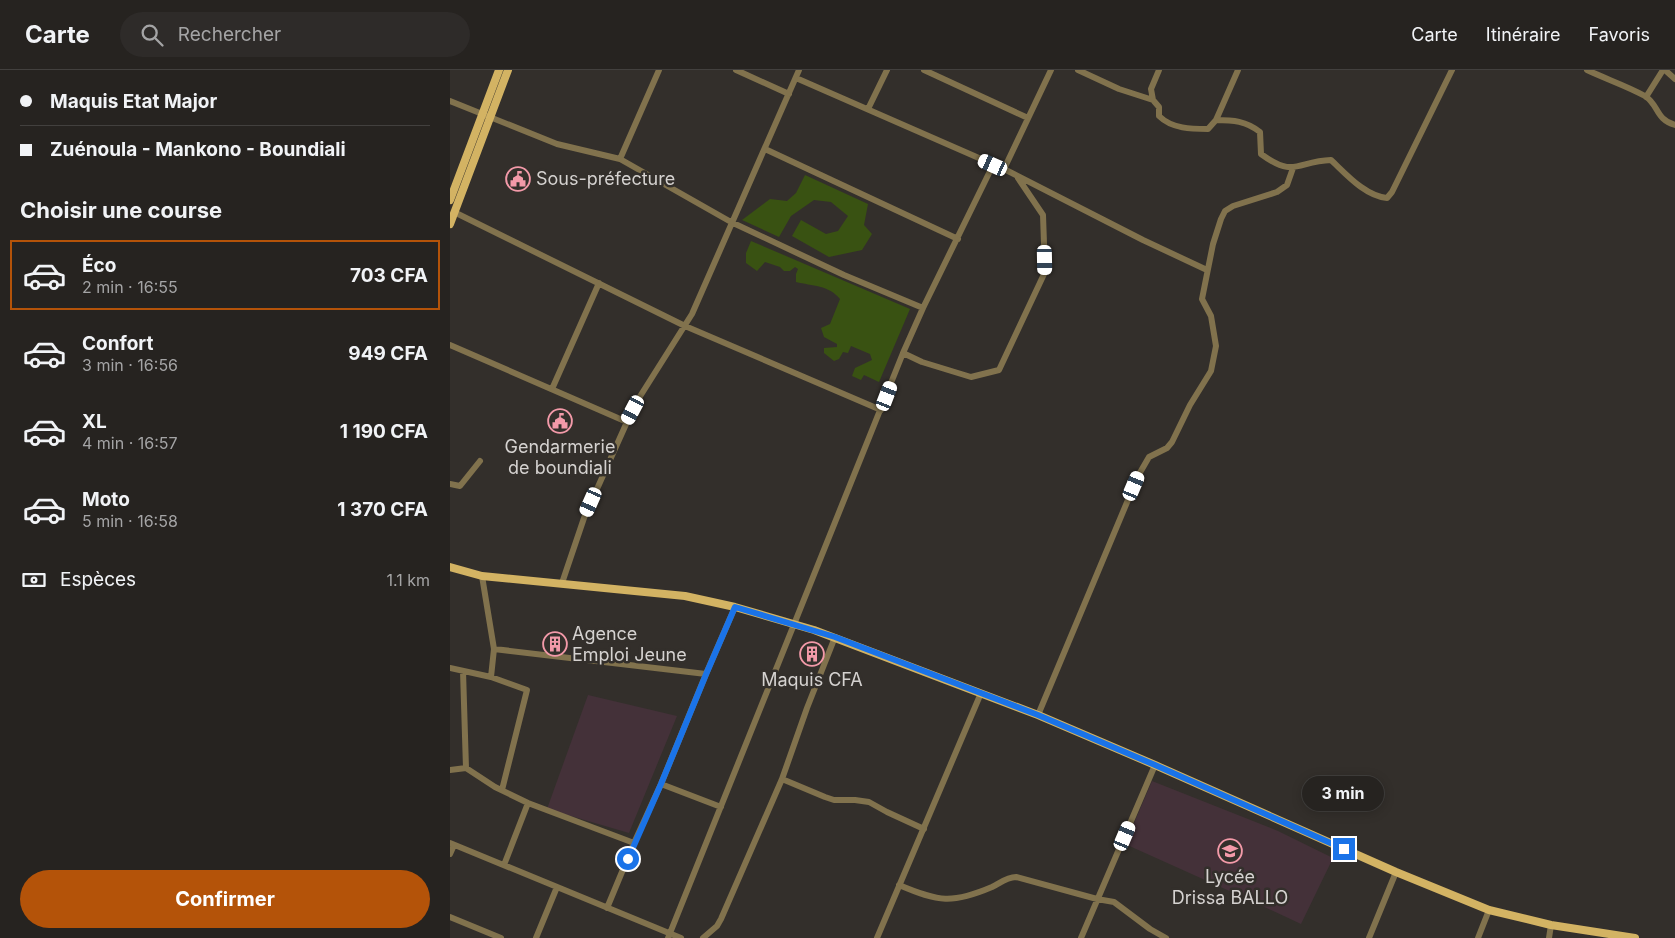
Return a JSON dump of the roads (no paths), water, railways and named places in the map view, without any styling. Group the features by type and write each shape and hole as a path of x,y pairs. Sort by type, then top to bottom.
{"main road":[{"path":"486,116 499,70"},
{"path":"450,224 454,212 453,196 486,116 508,70"},
{"path":"450,568 482,576 685,596 735,607 835,637 1038,715 1396,872 1489,910 1551,925 1635,938"}],"street":[{"path":"620,159 658,70"},
{"path":"736,70 789,94"},
{"path":"562,583 584,518 627,422 639,398 692,314 799,70"},
{"path":"868,109 887,70"},
{"path":"924,70 1028,118"},
{"path":"1004,169 1051,70"},
{"path":"1078,70 1119,89 1152,100 1159,107 1160,116 1164,121 1180,126 1208,129 1216,120 1238,70"},
{"path":"1152,100 1151,89 1159,70"},
{"path":"1216,120 1236,120 1251,125 1260,132 1261,154 1282,167 1293,168 1331,160 1352,180 1378,197 1387,198 1392,192 1452,70"},
{"path":"1587,70 1646,97 1666,122 1675,125"},
{"path":"1646,97 1664,70 1675,79"},
{"path":"796,78 1004,169 1143,240 1207,270"},
{"path":"450,101 557,144 620,159 731,222 844,275 923,308"},
{"path":"765,150 958,239"},
{"path":"669,936 903,353 993,165"},
{"path":"1038,715 1138,476 1149,458 1167,448 1172,442 1190,406 1212,371 1216,346 1211,316 1202,299 1213,244 1221,219 1233,206 1277,192 1287,185 1293,168"},
{"path":"903,353 922,362 972,377 999,370 1045,272 1044,215 1017,177"},
{"path":"454,212 684,326 881,410"},
{"path":"552,389 599,283"},
{"path":"450,345 627,422"},
{"path":"450,484 460,486 480,462"},
{"path":"482,576 494,649 491,677"},
{"path":"607,908 735,607"},
{"path":"703,938 717,926 721,919 782,779 835,637"},
{"path":"494,649 706,674"},
{"path":"450,668 491,677 527,690 502,790"},
{"path":"463,671 466,768"},
{"path":"877,938 981,693"},
{"path":"1081,938 1155,765"},
{"path":"450,770 466,768 528,803 634,843"},
{"path":"782,779 834,800 869,802 924,829"},
{"path":"661,784 721,807"},
{"path":"504,865 528,803"},
{"path":"450,854 452,844 607,908 669,936 681,938"},
{"path":"1368,938 1396,872"},
{"path":"900,885 922,895 944,899 961,898 1001,883 1009,877 1016,876 1114,902 1150,929 1166,938"},
{"path":"536,938 557,887"},
{"path":"1478,938 1489,910"},
{"path":"450,917 501,938"},
{"path":"1548,938 1551,925"}],"place":[{"name":"Sous-préfecture","path":"518,179"},
{"name":"Gendarmerie de boundiali","path":"560,421"},
{"name":"Agence Emploi Jeune","path":"555,644"},
{"name":"Maquis CFA","path":"812,654"},
{"name":"Lycée Drissa BALLO","path":"1230,851"}]}
